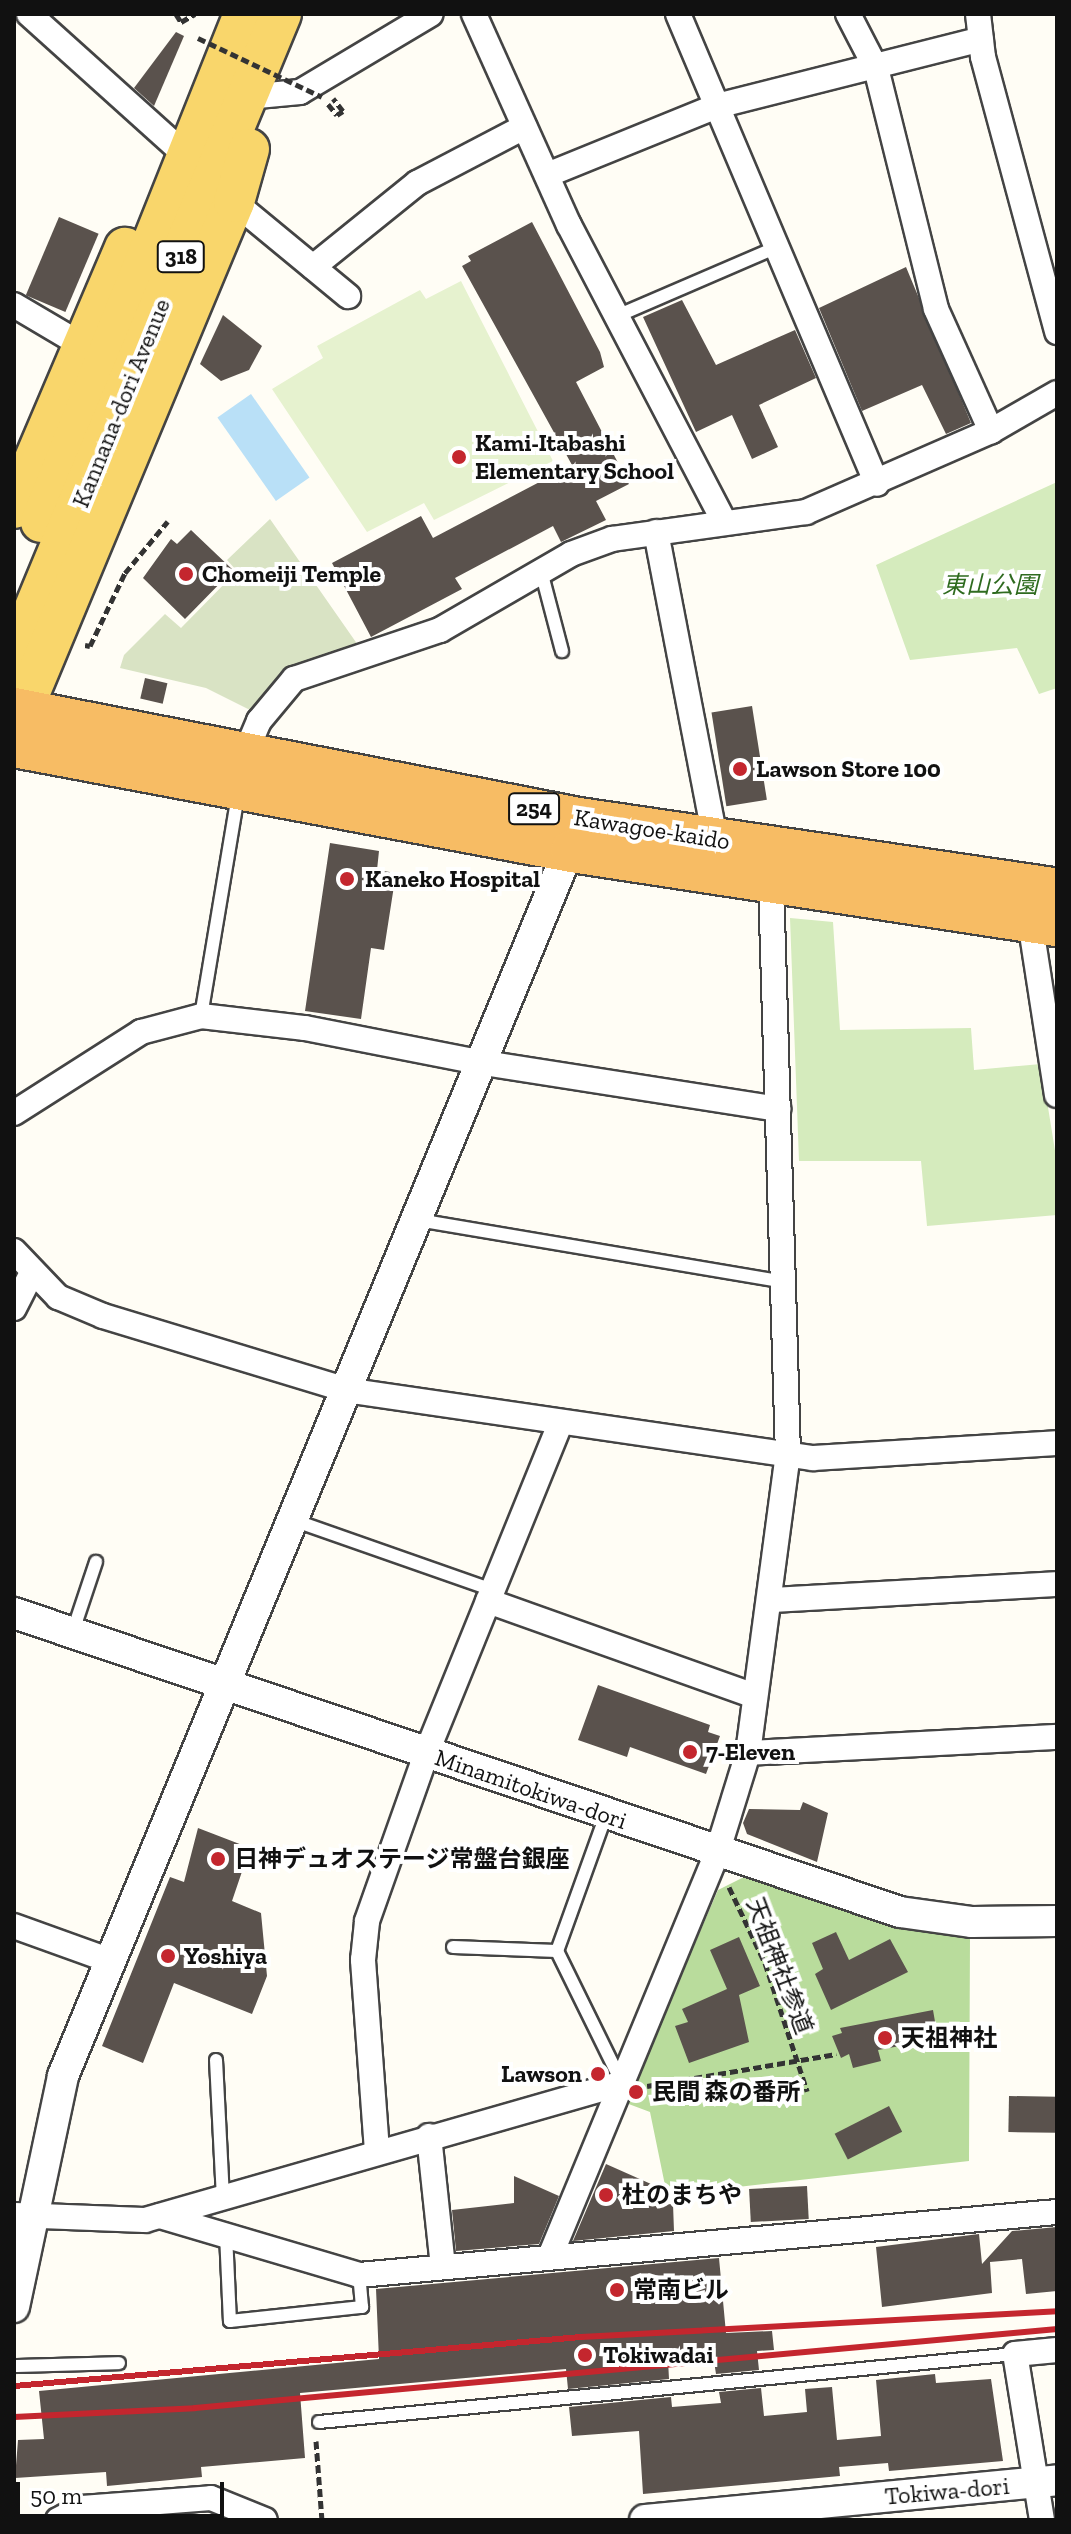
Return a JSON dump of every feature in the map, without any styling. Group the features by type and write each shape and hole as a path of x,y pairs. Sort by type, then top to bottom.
{"highway":[{"name":"Kawagoe-kaido","path":"16,724 242,772 575,835 771,881 1044,923"},
{"name":"Kawagoe-kaido","path":"575,835 715,839 1057,890"}],"main road":[{"name":"Kannana-dori Avenue","path":"14,658 105,406 188,157 244,14"},
{"name":"Kannana-dori Avenue","path":"14,589 105,406 247,97 281,14"},
{"path":"16,724 234,202 249,151 247,97"},
{"path":"14,508 80,344 145,201 188,157"}],"street":[{"path":"29,14 188,157"},
{"path":"247,97 300,92 431,14"},
{"path":"474,14 547,175 725,523"},
{"path":"678,14 877,484"},
{"path":"848,14 876,68 936,309 991,431"},
{"path":"978,14 981,39 1057,332"},
{"path":"547,175 717,106 981,39"},
{"path":"313,267 417,183 524,127"},
{"path":"234,202 348,296"},
{"path":"14,305 80,344"},
{"path":"242,772 259,721 294,679 440,630 541,571 612,539 806,512 877,484 991,431 1057,393"},
{"path":"656,532 715,839"},
{"path":"14,2307 24,2215 63,2076 484,1063 575,835"},
{"path":"551,2254 630,2085 718,1850 748,1753 771,1600 788,1455 771,881"},
{"path":"1044,923 1057,1095"},
{"path":"14,1113 141,1032 201,1016 305,1028 484,1063 778,1109"},
{"path":"14,1251 31,1274 58,1297 103,1316 346,1390 788,1455 1057,1443"},
{"path":"14,1308 31,1274"},
{"path":"377,2151 363,1960 367,1921 426,1754 561,1422"},
{"path":"771,1600 1057,1584"},
{"path":"490,1596 755,1696"},
{"name":"Minamitokiwa-dori","path":"14,1613 900,1912 972,1922 1057,1921"},
{"path":"748,1753 1057,1737"},
{"path":"14,1926 111,1961"},
{"path":"160,2216 429,2136 630,2085"},
{"path":"429,2136 443,2266"},
{"path":"223,2197 226,2234"},
{"path":"24,2215 160,2216 359,2275 551,2254 1057,2212"},
{"path":"1042,2520 1046,2481 1015,2354 1057,2350"},
{"name":"Tokiwa-dori","path":"645,2520 1046,2481"},
{"path":"58,2520 82,2508 211,2498 265,2520"}],"lane":[{"path":"617,316 777,247"},
{"path":"541,571 562,651"},
{"path":"201,1016 242,772"},
{"path":"418,1220 783,1282"},
{"path":"293,1520 490,1596"},
{"path":"72,1633 96,1562"},
{"path":"606,1815 557,1951 630,2085"},
{"path":"453,1947 557,1951"},
{"path":"216,2060 223,2197"},
{"path":"226,2234 230,2321 362,2307 359,2275"},
{"path":"319,2422 1015,2354"},
{"path":"14,2366 119,2363"}],"path":[{"path":"176,14 181,22 195,14"},
{"path":"198,38 322,97"},
{"path":"94,639 125,573 155,541 168,521"},
{"name":"天祖神社参道","path":"729,1886 765,1963 807,2091"},
{"name":"天祖神社参道","path":"630,2085 836,2054"},
{"path":"319,2422 322,2520"}],"green space":[{"path":"461,281 553,461 434,520 424,503 367,532 272,389 323,358 317,346 420,290 426,299"},
{"name":"東山公園","path":"1057,482 1057,688 1039,694 1017,648 910,660 876,565"},
{"path":"270,519 360,648 256,713 206,688 120,668 124,655 165,614 181,628 237,571 227,560"},
{"path":"790,918 833,922 840,1030 971,1028 974,1070 1041,1064 1057,1163 1057,1215 927,1226 921,1161 799,1161"},
{"path":"744,1877 970,1936 969,2161 667,2195 650,2112 626,2103 718,1890"}],"water":[{"path":"251,394 310,478 276,501 217,418"}],"building":[{"path":"176,32 184,36 154,106 134,88"},
{"path":"59,217 99,234 65,312 26,295"},
{"path":"532,222 600,352 604,367 576,382 629,484 596,501 606,520 561,542 553,526 455,578 462,589 371,637 332,563 421,516 433,538 572,465 462,266 471,261 468,256"},
{"path":"906,267 971,423 946,434 922,385 862,411 819,308"},
{"path":"682,300 716,365 795,330 816,378 759,405 778,447 752,459 732,415 696,432 643,317"},
{"path":"223,315 262,346 249,370 221,381 200,364"},
{"path":"191,530 233,570 185,619 143,578 171,539 177,544"},
{"path":"145,678 167,683 163,704 140,698"},
{"path":"752,706 767,800 726,806 712,712"},
{"path":"330,843 379,851 377,870 396,873 384,950 371,948 361,1019 305,1011"},
{"path":"598,1685 710,1725 708,1732 720,1736 706,1774 630,1747 627,1757 578,1740"},
{"path":"803,1802 828,1813 817,1862 747,1834 743,1823 749,1809 800,1810"},
{"path":"198,1828 250,1848 232,1901 261,1913 267,1976 252,2014 174,1983 143,2063 102,2046 170,1877 184,1882"},
{"path":"836,1932 849,1960 890,1939 908,1972 831,2010 815,1974 823,1969 812,1943"},
{"path":"739,1937 760,1986 739,1995 749,2042 689,2063 675,2026 688,2022 682,2009 727,1989 710,1950"},
{"name":"天祖神社","path":"933,2010 938,2039 878,2050 881,2061 853,2068 849,2054 841,2058 832,2036 842,2033 840,2028"},
{"path":"1009,2096 1057,2097 1056,2133 1008,2132"},
{"path":"889,2106 902,2132 848,2160 835,2134"},
{"path":"606,2164 660,2188 653,2205 673,2204 674,2231 573,2241"},
{"path":"514,2176 559,2196 539,2244 456,2251 452,2210 514,2203"},
{"path":"807,2186 809,2219 751,2222 749,2189"},
{"path":"1057,2227 1057,2291 1026,2294 1022,2259 990,2262 992,2293 882,2307 876,2247 979,2234 982,2264 1012,2231"},
{"path":"719,2258 726,2333 772,2331 774,2350 757,2351 759,2370 716,2374 713,2355 668,2360 669,2379 568,2389 566,2369 300,2393 305,2458 201,2467 202,2477 107,2486 106,2472 15,2478 18,2440 44,2439 39,2391 379,2359 376,2289"},
{"path":"935,2374 936,2383 991,2379 1003,2461 889,2471 888,2463 839,2467 840,2476 643,2494 639,2431 572,2436 569,2407 671,2397 672,2407 721,2403 719,2392 761,2388 764,2416 807,2412 805,2389 832,2387 837,2440 881,2436 876,2380"}],"railway":[{"path":"14,2386 581,2337 1057,2311"},
{"path":"14,2417 195,2408 1057,2329"}],"place":[{"name":"Kami-Itabashi Elementary School","path":"459,457"},
{"name":"Chomeiji Temple","path":"186,574"},
{"name":"Lawson Store 100","path":"740,769"},
{"name":"Kaneko Hospital","path":"347,879"},
{"name":"7-Eleven","path":"690,1752"},
{"name":"日神デュオステージ常盤台銀座","path":"218,1859"},
{"name":"Yoshiya","path":"168,1956"},
{"name":"天祖神社","path":"885,2038"},
{"name":"Lawson","path":"598,2074"},
{"name":"民間 森の番所","path":"636,2092"},
{"name":"杜のまちや","path":"606,2195"},
{"name":"常南ビル","path":"617,2290"},
{"name":"Tokiwadai","path":"585,2355"}]}
